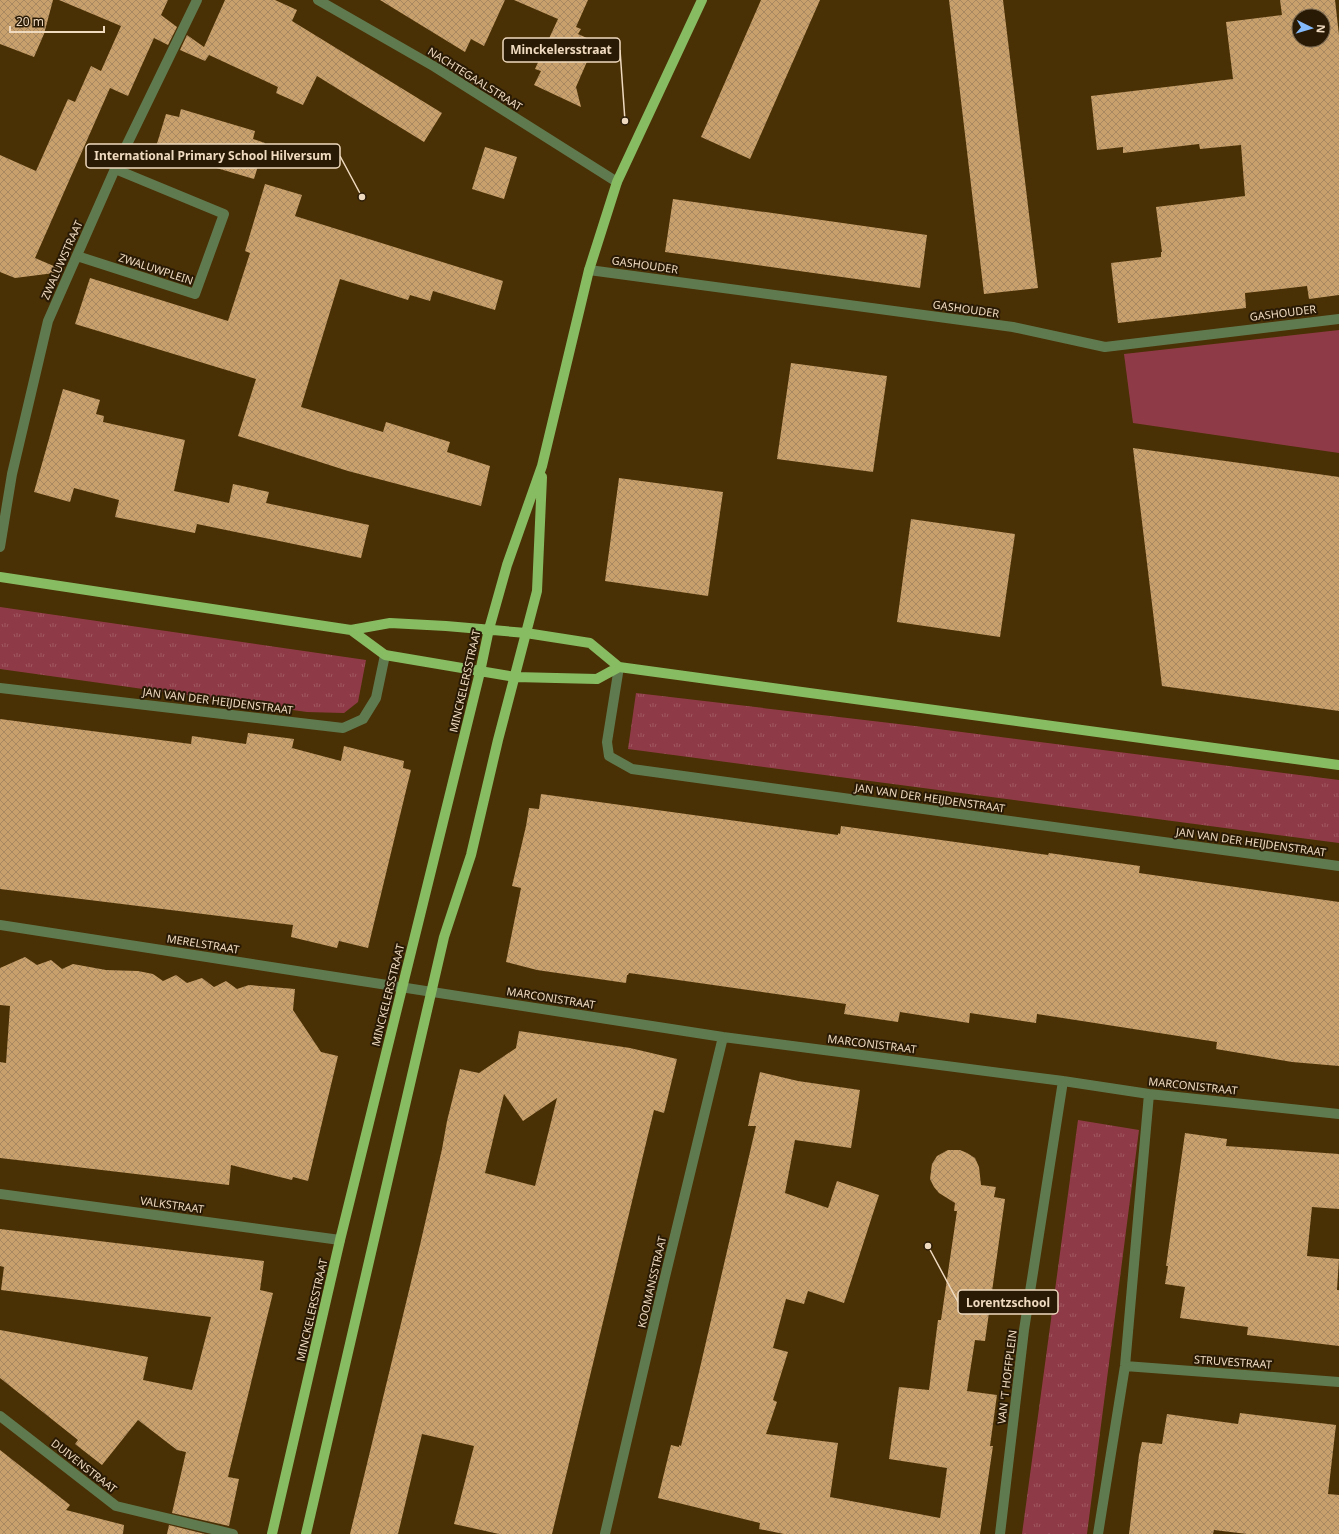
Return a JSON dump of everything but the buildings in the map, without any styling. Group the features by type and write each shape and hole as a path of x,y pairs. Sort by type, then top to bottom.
{"main road":[{"name":"MINCKELERSSTRAAT","path":"272,1534 340,1240 480,672 489,629 507,565 542,466 589,270 617,182 702,0"},
{"name":"MINCKELERSSTRAAT","path":"306,1534 369,1255 444,936 472,855 498,740 537,591 542,466"},
{"path":"0,577 351,630 390,623 489,629 526,633 590,643 619,667 1339,765"},
{"path":"351,630 385,655 515,677 597,679 619,667"}],"street":[{"name":"ZWALUWSTRAAT","path":"0,547 12,474 48,321 115,169 197,0"},
{"name":"NACHTEGAALSTRAAT","path":"318,0 435,68 617,182"},
{"name":"ZWALUWPLEIN","path":"77,256 195,294 224,214 115,169"},
{"name":"GASHOUDER","path":"589,270 1013,327 1105,347 1339,319"},
{"name":"JAN VAN DER HEIJDENSTRAAT","path":"0,688 343,728 363,719 376,698 385,655"},
{"name":"JAN VAN DER HEIJDENSTRAAT","path":"619,667 607,742 609,756 632,769 1339,866"},
{"name":"MERELSTRAAT","path":"0,925 403,987"},
{"name":"MARCONISTRAAT","path":"403,987 723,1037 1063,1081 1149,1094 1339,1114"},
{"name":"KOOMANSSTRAAT","path":"605,1534 723,1037"},
{"name":"VAN 'T HOFFPLEIN","path":"1000,1534 1024,1330 1063,1081"},
{"path":"1098,1534 1124,1366 1149,1094"},
{"name":"VALKSTRAAT","path":"0,1194 340,1240"},
{"name":"STRUVESTRAAT","path":"1124,1366 1339,1382"},
{"name":"DUIVENSTRAAT","path":"0,1416 116,1506 231,1533"}],"green space":[{"path":"1339,330 1339,453 1133,423 1124,354"},
{"path":"0,607 366,660 358,702 344,713 307,712 0,669"},
{"path":"636,693 907,725 1339,780 1339,843 628,749"},
{"path":"1078,1120 1139,1130 1087,1534 1022,1534"}],"place":[{"name":"Minckelersstraat","path":"625,121"},
{"name":"International Primary School Hilversum","path":"362,197"},
{"name":"Lorentzschool","path":"928,1246"}]}
